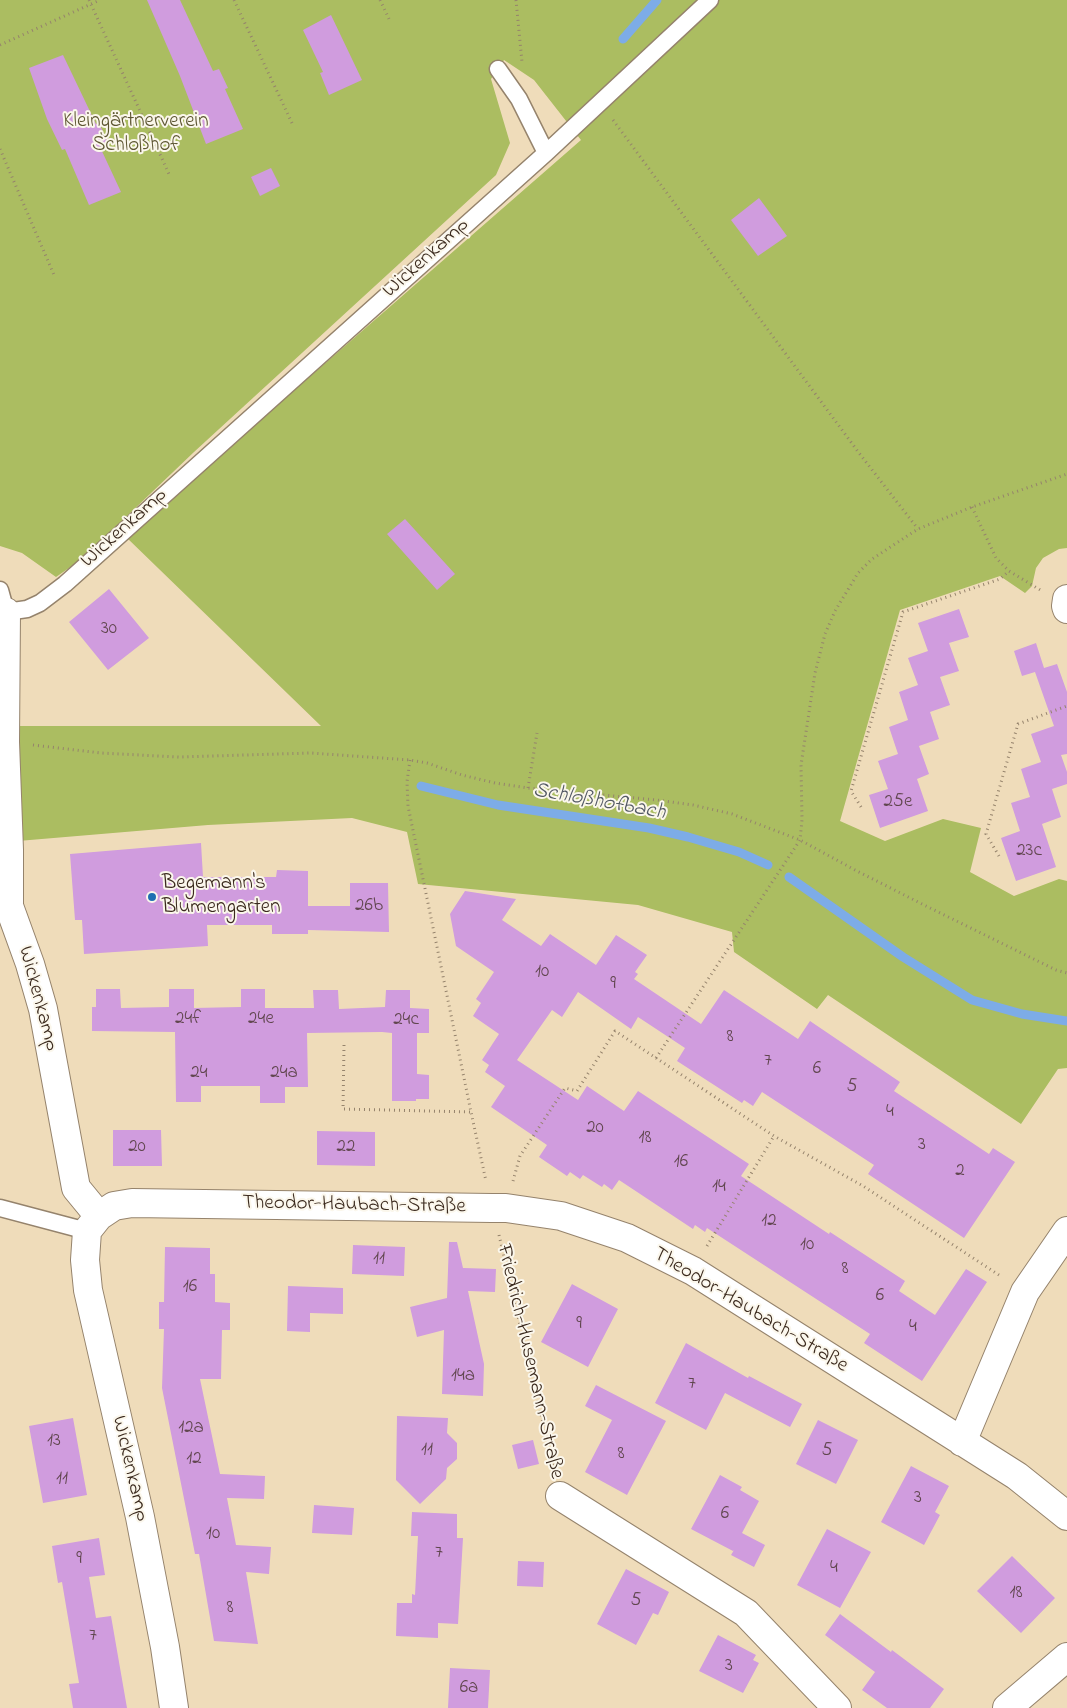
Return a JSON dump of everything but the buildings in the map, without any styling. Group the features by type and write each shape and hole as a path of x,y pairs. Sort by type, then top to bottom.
{"street":[{"name":"Wickenkamp","path":"3,601 9,906 30,964 43,1009 76,1188 93,1223 84,1260 88,1290 140,1517 165,1647 174,1708"},
{"name":"Theodor-Haubach-Straße","path":"93,1223 114,1206 132,1203 499,1208 561,1216 627,1238 692,1271 1017,1476 1067,1516"},
{"path":"962,1442 1025,1292 1067,1231"},
{"name":"Friedrich-Husemann-Straße","path":"560,1496 746,1613 837,1708"},
{"path":"1007,1708 1067,1657"}],"lane":[{"name":"Wickenkamp","path":"3,601 27,609 40,603 65,584 546,153 710,0"},
{"path":"498,69 519,99 546,153"},
{"path":"0,1208 93,1223"}],"path":[{"path":"0,45 90,2 100,0"},
{"path":"234,0 292,123"},
{"path":"380,0 390,21"},
{"path":"516,0 522,66"},
{"path":"90,2 169,174"},
{"path":"601,103 859,453 918,529"},
{"path":"0,149 54,275"},
{"path":"656,1058 800,840 802,820 801,765 815,673 825,634 835,611 858,574 872,559 918,529 972,507 1067,474"},
{"path":"972,507 996,558 1009,571 1066,604"},
{"path":"861,807 851,791 903,612 1000,579 1009,571"},
{"path":"999,856 986,834 1018,724 1067,706"},
{"path":"528,788 537,733"},
{"path":"5,742 101,753 169,756 311,753 410,760 427,763 462,775 528,788 693,805 732,814 800,840 933,909 1056,970 1067,973"},
{"name":"Friedrich-Husemann-Straße","path":"410,760 407,782 408,806 471,1112 499,1208 560,1496"},
{"path":"499,1208 520,1156 565,1088 577,1091 616,1031 774,1136 863,1186 1025,1292"},
{"path":"344,1045 343,1109 471,1112"},
{"path":"692,1271 774,1136"}],"green space":[{"name":"Kleingärtnerverein Schloßhof","path":"0,0 1067,0 1067,548 1059,549 1043,558 1036,568 1032,586 1025,593 1000,576 900,610 840,821 885,841 943,819 981,828 970,872 1014,896 1059,879 1067,881 1067,1068 1058,1069 1021,1124 828,995 817,1009 734,952 732,932 638,905 418,884 407,832 352,818 208,825 18,841 16,726 321,726 126,537 581,140 534,80 504,60 491,79 510,143 496,175 194,452 82,559 56,577 22,553 0,546"}],"waterway":[{"path":"623,39 657,0"},
{"name":"Schloßhofbach","path":"421,786 498,805 649,828 739,852 768,865"},
{"name":"Schloßhofbach","path":"789,877 903,957 972,1000 1022,1014 1067,1021"}],"place":[{"name":"Begemann's Blumengarten","path":"152,897"}]}
